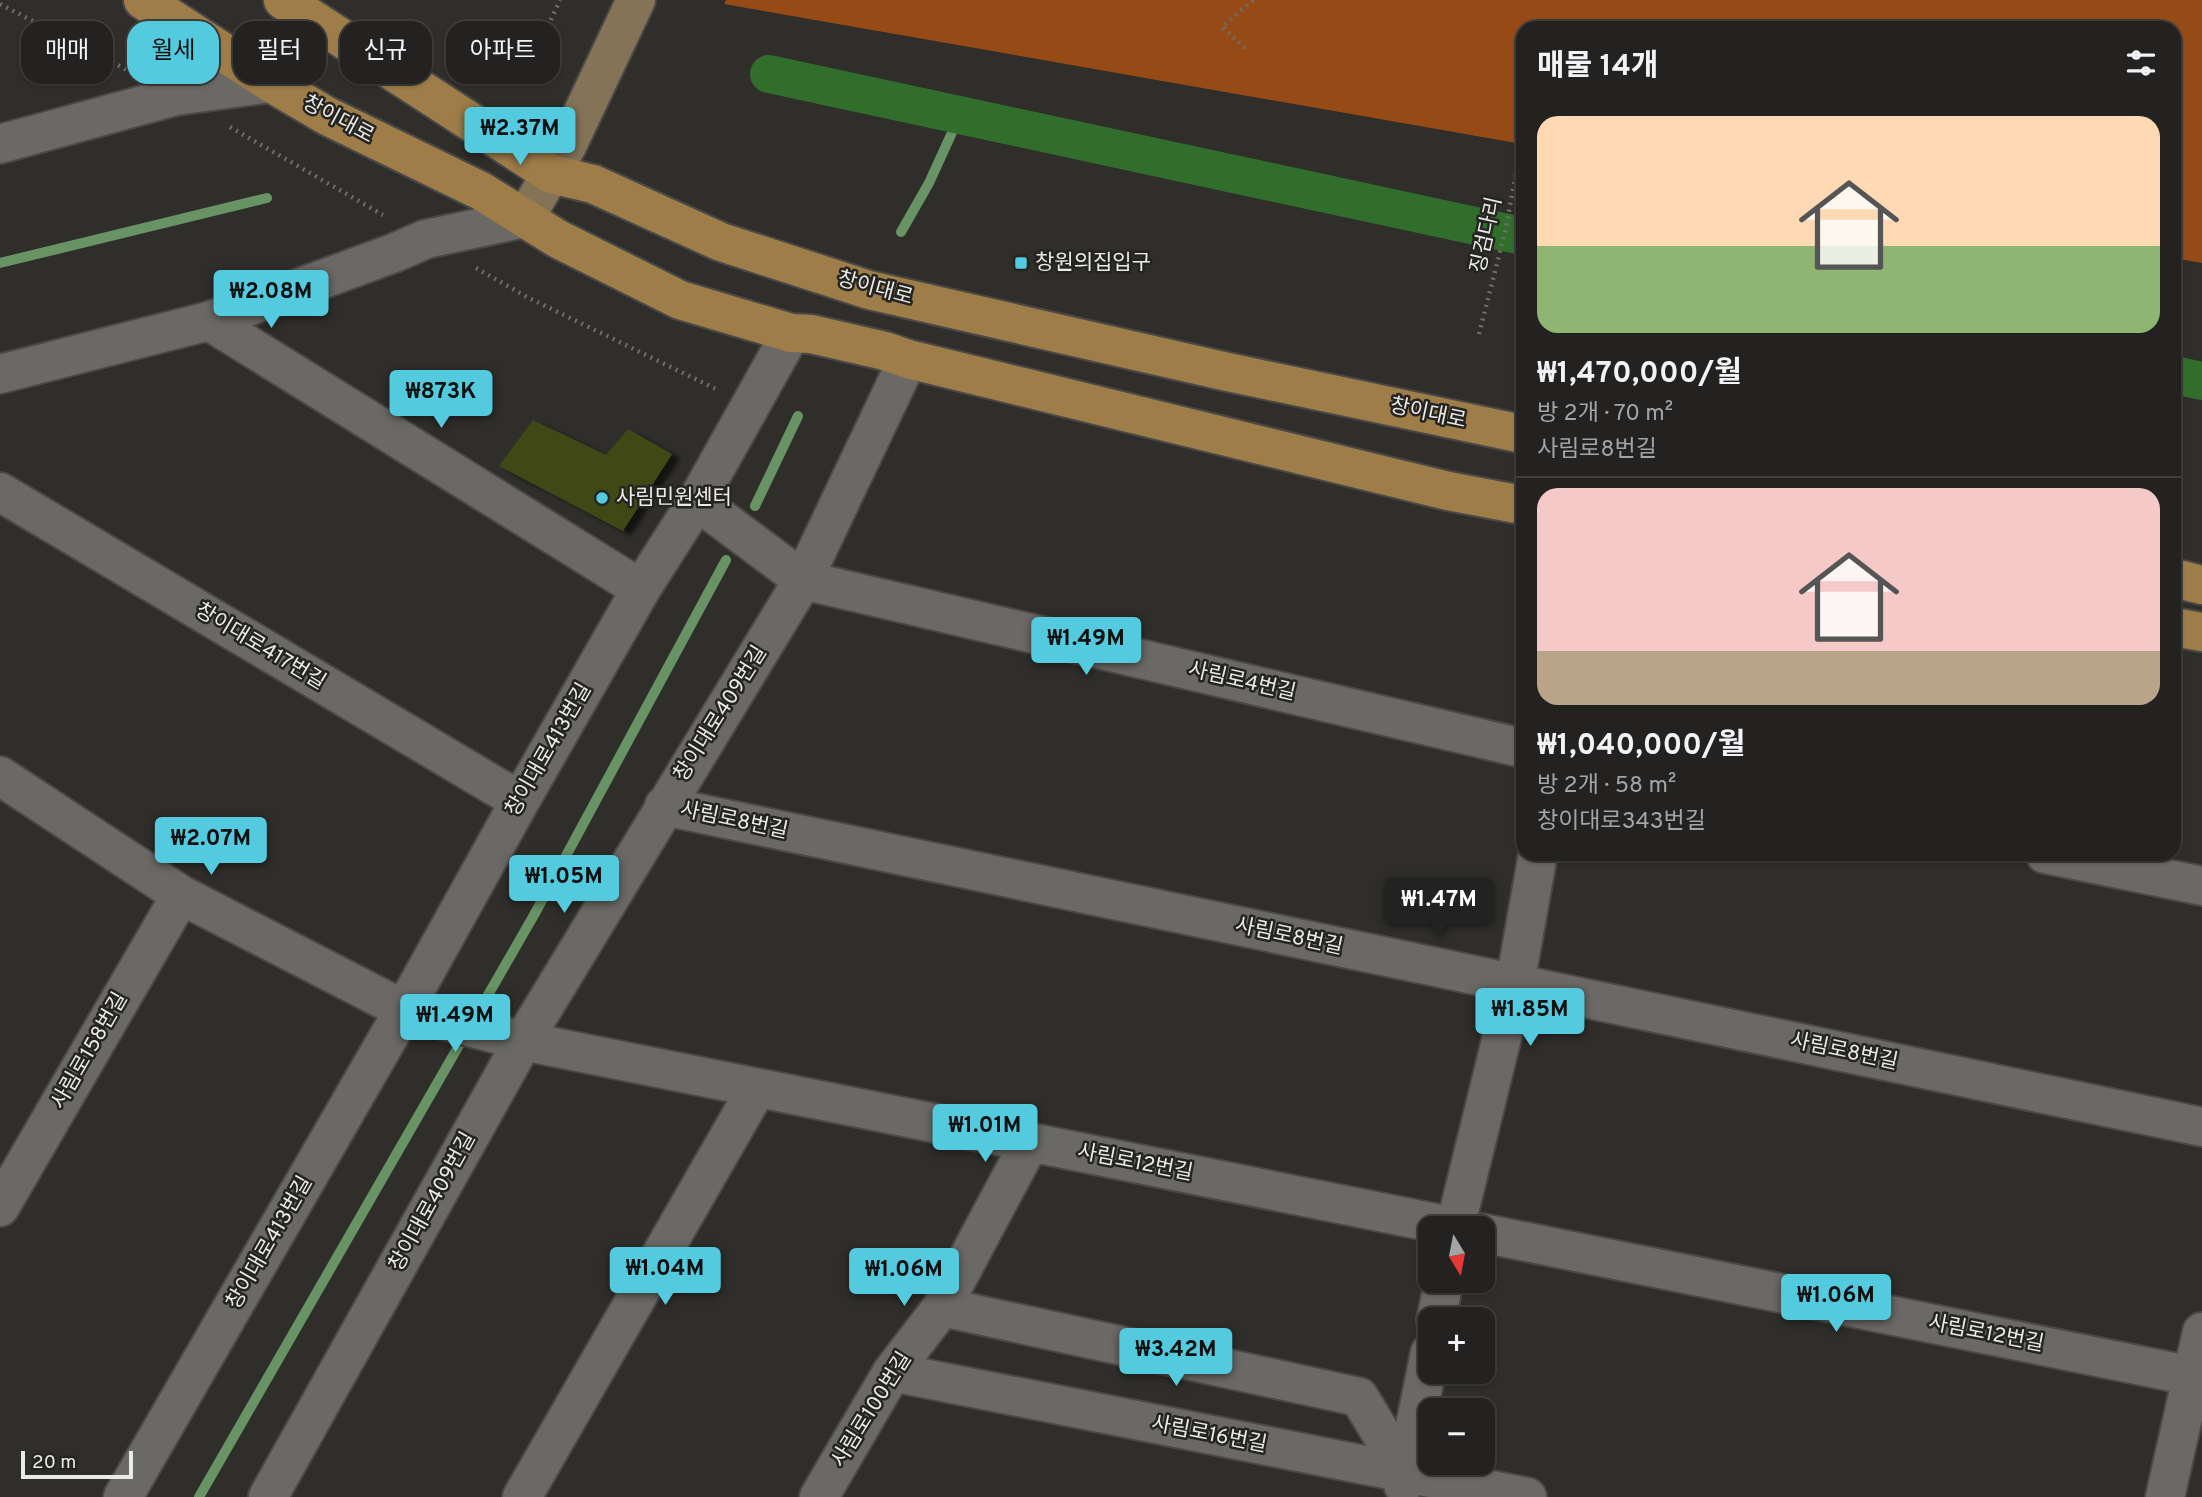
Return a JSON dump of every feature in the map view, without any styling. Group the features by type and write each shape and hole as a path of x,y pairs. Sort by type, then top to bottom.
{"main road":[{"name":"창이대로","path":"143,0 233,58"},
{"name":"창이대로","path":"283,0 435,99 593,184 721,242 901,297 1223,371 1516,433"},
{"path":"525,218 549,160 636,0"},
{"name":"창이대로","path":"273,84 327,116 481,191 558,239 680,300 801,333 896,355"},
{"path":"896,355 1448,491 1516,504"},
{"path":"2181,580 2202,584"},
{"path":"2181,628 2202,632"}],"street":[{"path":"0,144 176,96 264,84"},
{"path":"0,374 209,321 426,239 525,218"},
{"path":"209,321 641,589"},
{"name":"창이대로413번길","path":"123,1497 414,1013 520,801 641,589 697,501 750,406 801,333"},
{"name":"창이대로409번길","path":"268,1497 511,1038 664,806 803,580 896,355"},
{"name":"창이대로417번길","path":"0,492 520,801"},
{"name":"사림로4번길","path":"697,501 803,580 1516,747"},
{"path":"0,776 181,895 414,1013"},
{"name":"사림로8번길","path":"664,806 2202,1127"},
{"path":"1460,1216 1515,984 1537,861"},
{"path":"2079,861 2202,886"},
{"name":"사림로158번길","path":"0,1208 181,895"},
{"name":"사림로12번길","path":"414,1013 511,1038 1418,1220"},
{"path":"522,1497 757,1088"},
{"name":"사림로100번길","path":"819,1497 892,1372 942,1307 1030,1142"},
{"name":"사림로12번길","path":"1495,1236 2196,1376"},
{"path":"942,1307 1360,1397 1403,1485"},
{"path":"2165,1497 2196,1376 2202,1332"},
{"name":"사림로16번길","path":"892,1372 1403,1485 1527,1497"},
{"path":"1403,1485 1424,1384"}],"path":[{"path":"551,21 561,0"},
{"path":"1245,48 1222,27 1253,0"},
{"path":"0,4 176,96 527,297 750,406"},
{"name":"징검다리","path":"1479,334 1505,232 1516,174"}],"shaded area":[{"path":"726,0 2202,0 2202,263 2181,259 2181,21 1516,21 1516,143 724,4"}],"building":[{"name":"사림민원센터","path":"533,420 606,455 628,429 672,454 623,531 499,466"}],"waterway":[{"path":"769,74 1516,235"},
{"path":"901,232 929,183 960,115"},
{"path":"0,263 267,198"},
{"path":"2181,376 2202,381"},
{"path":"755,506 798,416"},
{"path":"199,1497 534,915 726,560"}],"place":[{"name":"창원의집입구","path":"1021,263"},
{"name":"사림민원센터","path":"602,498"}]}
